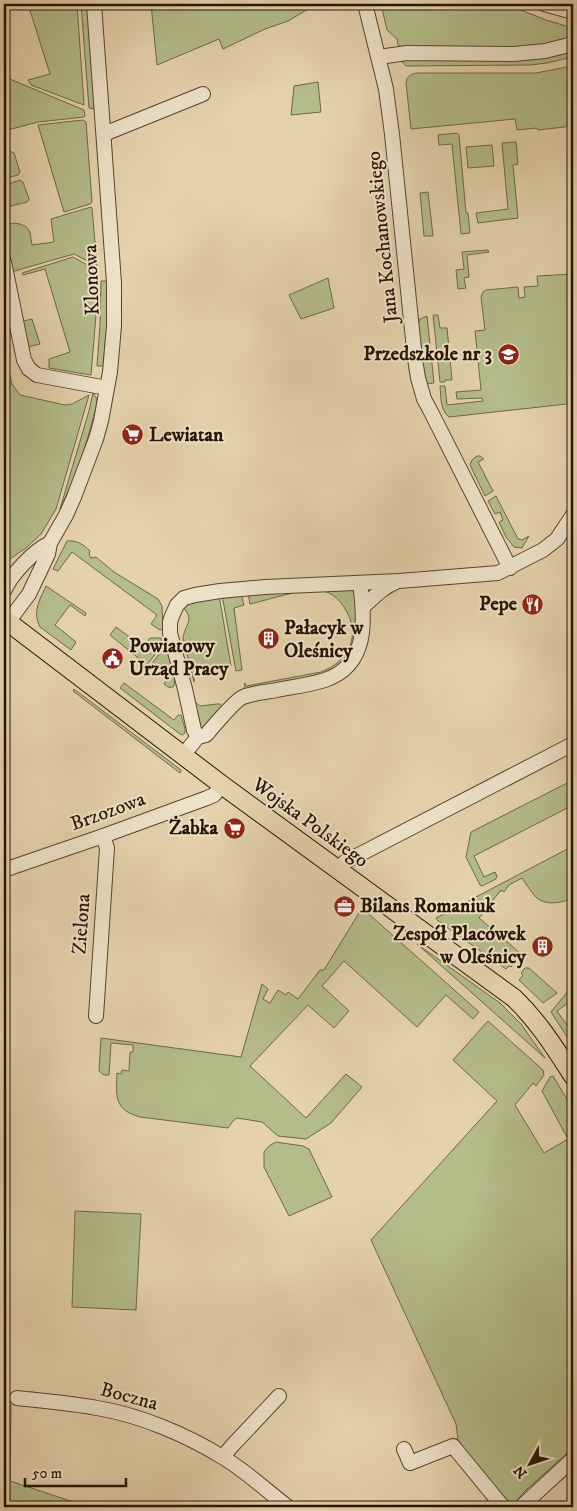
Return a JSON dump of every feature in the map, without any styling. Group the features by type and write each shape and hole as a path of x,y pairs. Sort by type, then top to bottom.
{"main road":[{"name":"Wojska Polskiego","path":"6,620 222,785 514,998 539,1026 573,1076"}],"street":[{"name":"Klonowa","path":"6,620 29,594 48,554 50,543 66,515 83,476 102,421 110,372 114,304 94,4"},
{"name":"Jana Kochanowskiego","path":"365,4 386,89 418,378 424,399 510,568"},
{"path":"544,4 573,12"},
{"path":"379,57 407,53 513,54 545,51 573,44"},
{"path":"104,134 203,94"},
{"path":"4,262 24,360 29,369 37,375 107,388"},
{"path":"198,736 194,730 170,633 172,616 184,598 228,590 265,587 399,581 493,574 537,555 550,545 573,515"},
{"name":"Klonowa","path":"4,591 28,559 40,548 50,543"},
{"name":"Klonowa","path":"4,574 28,559"},
{"path":"363,607 383,589 399,581"},
{"path":"183,755 198,736 206,735 241,698 325,680 338,674 352,661 357,653 361,637 363,607 360,583"},
{"path":"338,870 345,862 573,744"},
{"name":"Brzozowa","path":"4,870 207,798 214,794 222,785"},
{"name":"Zielona","path":"96,1016 107,848 103,836"},
{"path":"223,1457 279,1396"},
{"name":"Boczna","path":"17,1398 98,1408 131,1416 159,1426 223,1457 288,1507"},
{"path":"404,1449 410,1464 453,1446 503,1507"},
{"path":"521,1507 573,1459"}],"green space":[{"path":"28,4 77,4 84,105 31,85 28,80 50,74"},
{"path":"81,4 88,4 95,109 89,108"},
{"path":"151,4 310,4 310,8 288,21 265,29 223,49 219,39 157,65"},
{"path":"381,4 506,4 546,20 573,28 573,41 541,48 407,49 398,45 397,39 387,30"},
{"path":"573,47 573,57 530,65 406,66 401,57"},
{"path":"573,65 573,126 517,130 515,119 411,129 406,83 408,77 413,74 536,73"},
{"path":"5,77 84,110 85,116 38,122 4,131"},
{"path":"318,82 321,112 291,115 294,86"},
{"path":"83,120 86,122 92,202 64,212 38,125"},
{"path":"457,133 459,135 466,213 468,213 470,233 461,234 452,144 439,145 438,135"},
{"path":"516,142 518,164 513,165 518,218 478,223 476,213 508,209 502,143"},
{"path":"492,145 494,166 468,168 466,147"},
{"path":"10,151 14,153 20,172 18,175 7,178 4,177 4,154"},
{"path":"20,180 23,182 29,199 27,202 5,206 4,187"},
{"path":"428,192 433,236 424,236 420,193"},
{"path":"91,207 97,266 74,254 11,272 6,253 7,224 24,225 30,232 32,245 54,242 51,219"},
{"path":"488,250 489,252 467,255 469,277 464,278 466,288 458,289 456,270 464,269 462,252"},
{"path":"73,257 96,270 97,303 91,375 49,368 49,359 70,352 45,269 23,275 22,273"},
{"name":"Przedszkole nr 3","path":"573,274 573,402 449,417 442,407 440,386 445,386 447,405 483,401 482,398 457,399 456,392 481,390 475,331 485,330 481,297 483,292 486,290 518,287 519,298 525,297 524,287 538,286 537,276"},
{"path":"328,278 334,308 301,319 289,295"},
{"path":"101,281 107,281 107,324 103,366 97,366 100,325"},
{"path":"433,315 438,315 440,328 447,328 452,380 445,380 445,382 440,382"},
{"path":"427,316 434,383 426,384 418,324 420,319"},
{"path":"32,319 40,344 28,347 21,324 23,321"},
{"path":"4,349 12,384 20,395 65,405 72,404 89,395 56,509 41,534 26,548 4,563"},
{"path":"93,393 97,403 90,430 82,457 60,509 89,411"},
{"path":"477,456 484,459 478,462 493,491 485,496 470,465"},
{"path":"496,496 518,539 522,540 529,536 522,548 514,547 506,537 499,522 503,520 500,512 495,514 488,501"},
{"path":"67,541 82,544 90,551 91,558 96,557 114,572 158,599 162,606 163,629 160,630 151,624 157,615 72,552 58,571 53,569"},
{"path":"352,585 355,589 358,602 355,637 347,658 333,669 323,673 244,689 245,683 246,686 321,672 331,667 346,654 352,637 352,627 344,607 340,601 329,593 316,590 307,591 287,594 250,604 248,593"},
{"path":"46,586 86,613 85,616 70,605 55,625 76,642 71,650 40,627 37,611"},
{"path":"241,594 244,605 234,608 242,670 236,671 222,595"},
{"path":"219,595 231,666 194,673 194,682 183,638 189,619 183,607 186,604"},
{"path":"116,627 143,647 150,638 161,638 162,645 147,665 110,635"},
{"path":"166,645 175,678 174,686 171,687 164,684 167,679 150,666"},
{"path":"124,683 174,720 178,715 181,715 185,733 180,734 120,688"},
{"path":"74,689 181,770 180,773 73,691"},
{"path":"194,701 200,706 220,704 225,709 206,729 200,730"},
{"path":"573,780 573,805 474,856 484,877 495,872 497,876 496,879 482,886 480,885 466,857 471,832"},
{"path":"573,846 573,898 548,903 538,899 522,878 509,885 504,892 501,890 479,918 520,953 511,967 509,966 506,969 436,918"},
{"path":"362,908 479,1012 473,1019 446,995 417,1027 344,961 322,986 349,1011 334,1028 308,1005 250,1066 306,1118 346,1074 362,1087 331,1123 306,1139 278,1136 262,1122 237,1118 228,1128 140,1117 121,1106 117,1095 117,1073 121,1074 122,1070 129,1071 130,1052 133,1052 133,1045 111,1043 109,1075 104,1075 99,1071 101,1038 241,1057 262,984 268,989 263,999 270,1003 278,990 286,995 288,992 298,999 320,970 324,970"},
{"path":"417,944 500,1003 521,1024 545,1058"},
{"path":"525,968 529,968 557,993 543,1003 519,980"},
{"path":"573,985 573,999 557,1011 573,1034 573,1046 551,1012"},
{"path":"488,1021 543,1070 544,1075 536,1086 533,1083 515,1105 544,1153 568,1139 542,1091 550,1077 553,1076 573,1109 573,1448 527,1489 511,1507 506,1506 463,1450 458,1439 456,1424 371,1240 497,1101 453,1060"},
{"path":"276,1142 303,1146 309,1149 332,1197 289,1216 264,1167 264,1152"},
{"path":"75,1211 141,1214 136,1310 72,1307"},
{"path":"4,1405 11,1405 10,1481 89,1507 4,1507"}],"place":[{"name":"Przedszkole nr 3","path":"508,354"},
{"name":"Lewiatan","path":"133,435"},
{"name":"Pepe","path":"533,604"},
{"name":"Pałacyk w Oleśnicy","path":"268,639"},
{"name":"Powiatowy Urząd Pracy","path":"113,658"},
{"name":"Żabka","path":"234,828"},
{"name":"Bilans Romaniuk","path":"344,906"},
{"name":"Zespół Placówek w Oleśnicy","path":"542,946"}]}
